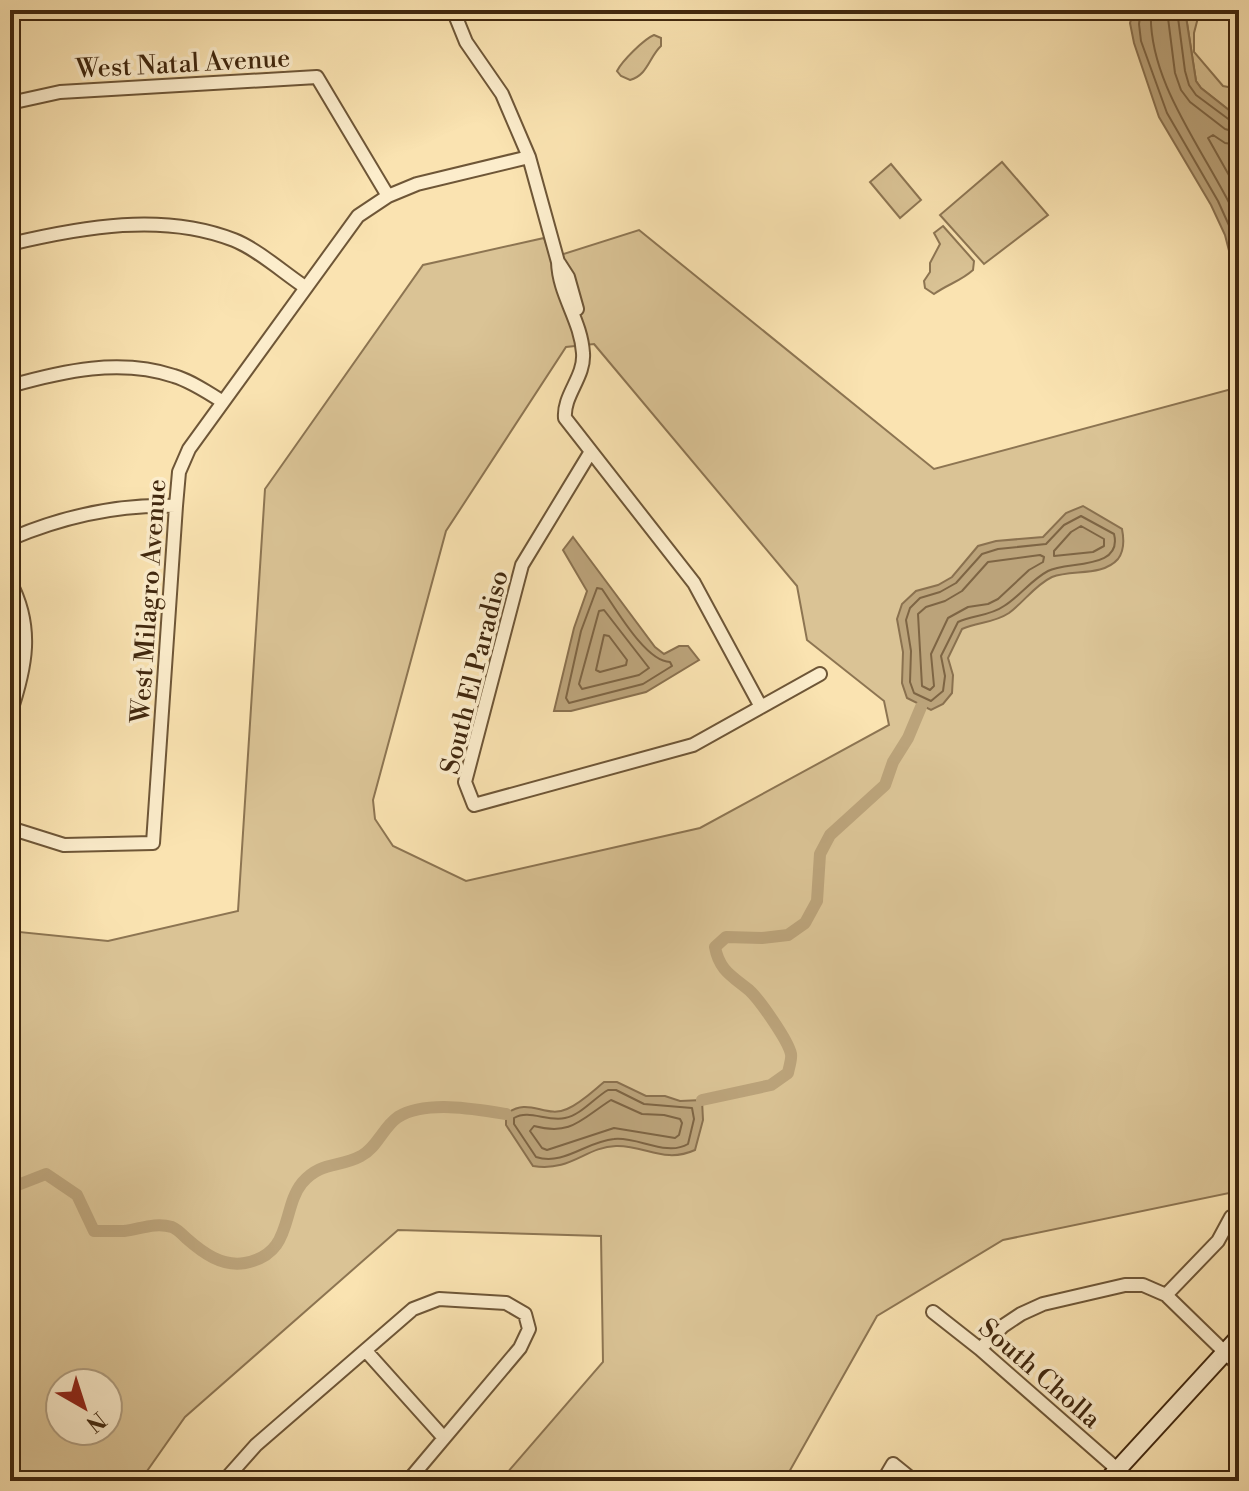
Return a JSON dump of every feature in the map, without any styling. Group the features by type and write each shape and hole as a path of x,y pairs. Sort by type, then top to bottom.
{"street":[{"path":"453,10 466,42 502,94 529,157 558,262 568,277 577,308 575,320 583,354 582,369 564,411 567,423 694,583 761,707"},
{"name":"West Natal Avenue","path":"10,103 60,92 317,77 388,196"},
{"name":"West Milagro Avenue","path":"10,828 64,845 153,843 179,472 189,449 358,216 388,196 417,184 529,157"},
{"path":"10,244 52,234 123,225 180,226 235,241 305,287"},
{"path":"10,386 62,371 124,366 175,376 223,402"},
{"name":"South El Paradiso","path":"590,453 522,565 465,782 474,805 693,745 820,674"},
{"path":"10,539 49,523 106,509 176,506"},
{"path":"10,582 16,593 27,636 22,677 10,714"},
{"path":"1166,1295 1218,1241 1231,1217"},
{"path":"980,1349 1003,1326 1043,1304 1125,1285 1143,1285 1166,1295 1239,1366"},
{"path":"224,1481 256,1445 413,1309 439,1299 506,1303 525,1314 529,1329 520,1348 408,1481"},
{"name":"South Cholla","path":"933,1312 980,1349 1112,1475"},
{"path":"1112,1475 1239,1337"},
{"path":"366,1351 444,1438"},
{"path":"883,1481 893,1464 914,1481"}],"shaded area":[{"path":"1185,10 1200,10 1194,33 1194,52 1223,86 1239,89 1239,118 1196,81"},
{"path":"654,35 661,38 661,46 645,70 630,80 621,76 617,71 623,62"},
{"path":"1002,162 1048,215 984,264 940,215"},
{"path":"891,164 921,200 900,218 870,182"},
{"path":"943,226 974,261 973,270 934,294 925,288 924,281 940,244 934,233"},
{"path":"639,230 934,469 1239,387 1239,1191 1003,1240 877,1316 784,1481 500,1481 603,1362 601,1236 398,1230 185,1417 140,1481 10,1481 10,931 108,941 238,911 265,489 423,265 544,238 551,258","holes":["594,344 797,586 807,640 884,701 889,725 700,828 466,881 393,846 375,819 373,800 446,531 566,347"]}],"water":[{"path":"1134,10 1185,10 1196,81 1239,118 1239,290 1225,235 1211,205 1159,117 1134,43 1130,23"},
{"path":"1083,506 1122,529 1123,548 1118,559 1104,568 1052,577 1009,613 962,629 948,658 953,675 952,693 943,704 931,710 907,698 902,683 903,652 897,619 902,604 916,591 952,577 978,546 996,541 1043,537 1066,513"},
{"path":"573,537 655,647 664,654 679,646 688,646 699,660 646,692 571,711 554,711 574,628 587,591 563,550"},
{"path":"604,1082 617,1082 646,1096 665,1096 680,1101 702,1100 703,1120 695,1150 664,1155 626,1146 605,1147 558,1166 533,1166 506,1125 506,1114 522,1107 551,1111 567,1109"}],"waterway":[{"path":"702,1100 771,1085 788,1073 791,1058 789,1048 773,1020 754,995 723,967 715,947 726,937 788,935 805,923 817,901 820,854 830,835 885,785 921,707"},
{"path":"10,1188 46,1174 77,1195 94,1231 172,1227 213,1258 228,1263 245,1263 261,1258 279,1241 296,1194 309,1176 367,1152 398,1117 437,1107 506,1114"}]}
